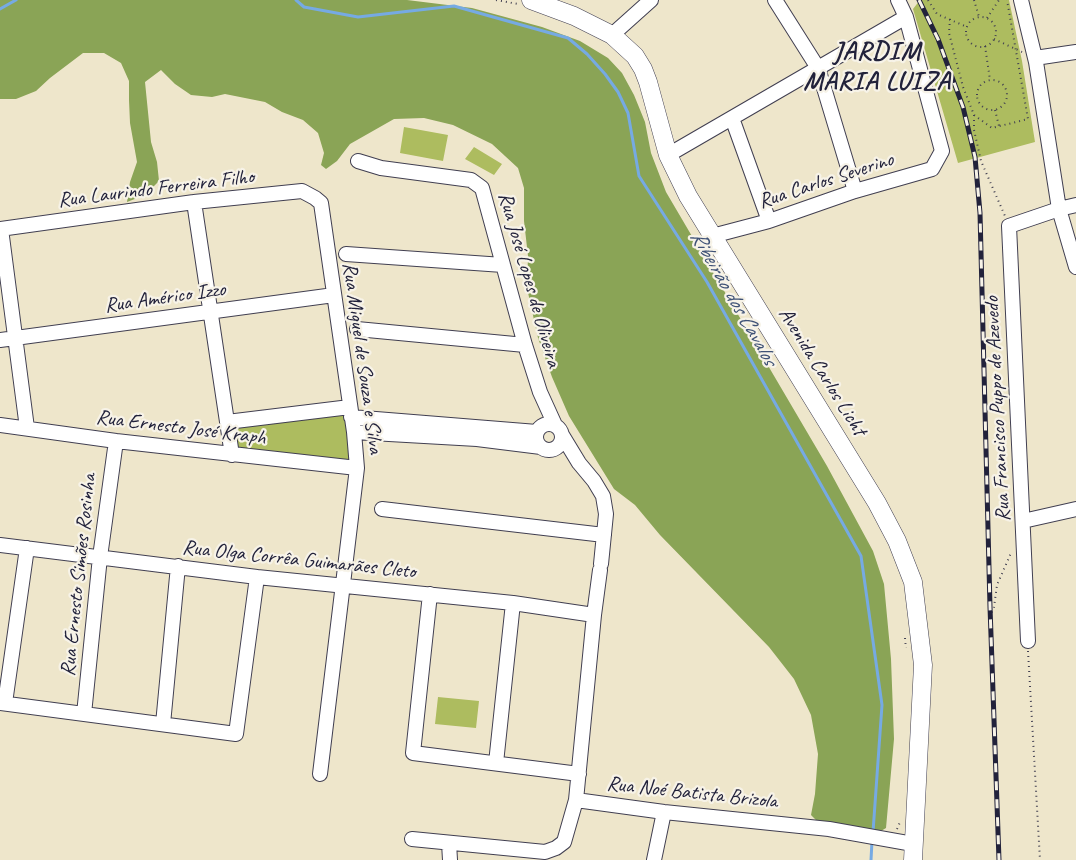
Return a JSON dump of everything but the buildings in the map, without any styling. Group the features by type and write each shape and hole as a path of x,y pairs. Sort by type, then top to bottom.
{"main road":[{"name":"Avenida Carlos Licht","path":"526,2 574,16 612,35 634,56 643,69 668,155 688,196 877,503 897,541 913,582 923,665 903,846"}],"street":[{"path":"612,35 651,0"},
{"path":"775,0 818,68 855,191"},
{"path":"668,155 906,17 898,0"},
{"path":"1021,0 1035,58 1059,209 1076,267"},
{"name":"Rua Carlos Severino","path":"712,236 768,221 855,191 932,169 942,151 906,17"},
{"path":"1035,58 1076,52"},
{"path":"732,118 768,221"},
{"name":"Rua José Lopes de Oliveira","path":"354,432 477,439 541,447 536,440 551,433 482,188 470,180 380,168 358,161"},
{"name":"Rua Laurindo Ferreira Filho","path":"1,229 194,202 302,192 315,198"},
{"name":"Rua Miguel de Souza e Silva","path":"315,198 321,203 354,432 357,468 351,503 344,586 320,774"},
{"path":"194,202 232,455"},
{"path":"1009,226 1076,205"},
{"name":"Rua Francisco Puppo de Azevedo","path":"1009,226 1028,641"},
{"path":"1,229 27,428"},
{"path":"346,254 503,265"},
{"name":"Rua Américo Izzo","path":"0,340 334,295"},
{"path":"357,329 525,345"},
{"path":"227,422 350,412 551,433 594,481 603,496 606,514 604,535 382,509"},
{"name":"Rua Ernesto José Kraph","path":"0,425 232,455 357,468"},
{"name":"Rua Ernesto Simões Rosinha","path":"84,714 100,557 116,441"},
{"path":"1023,521 1076,508"},
{"name":"Rua Noé Batista Brizola","path":"604,535 594,615 576,800 664,812 829,828 903,846"},
{"name":"Rua Olga Corrêa Guimarães Cleto","path":"0,545 257,577 513,603 594,615"},
{"path":"27,548 3,703 236,734 257,577"},
{"path":"162,724 178,566"},
{"path":"430,594 413,752 579,774"},
{"path":"496,763 513,603"},
{"path":"412,839 544,856 564,842 576,800"},
{"path":"654,860 664,812"},
{"path":"449,843 450,860"}],"path":[{"path":"496,0 526,2"},
{"path":"928,0 937,14 967,26"},
{"path":"974,0 980,17"},
{"path":"987,18 999,0"},
{"path":"974,115 992,128 1028,119 1007,0"},
{"path":"980,17 987,18 994,25 996,34 994,39 985,46 978,46 969,41 966,32 967,26 972,19 980,17"},
{"path":"950,19 949,34 963,87 974,115 974,130 981,161 990,178 1009,226"},
{"path":"994,39 1035,58"},
{"path":"985,46 990,80"},
{"path":"990,80 1002,83 1008,96 1004,105 995,110 990,110 981,105 977,96 980,87 990,80"},
{"path":"995,110 999,126"},
{"path":"990,617 994,607 997,585 1014,547 1024,538"},
{"path":"905,634 905,644 908,653"},
{"path":"1028,641 1040,860"},
{"path":"903,816 897,827 903,846"}],"green space":[{"path":"0,0 407,0 472,8 542,27 580,41 608,58 622,73 634,95 645,122 651,153 666,192 827,466 873,551 884,584 891,659 894,739 886,828 881,831 816,820 811,815 815,794 818,754 811,715 794,679 769,647 660,535 635,505 614,489 569,416 538,338 527,288 528,256 524,221 524,188 518,168 492,144 453,125 424,118 394,119 350,144 337,161 326,169 321,165 324,153 318,133 303,120 282,112 265,102 225,94 212,97 191,95 175,84 161,70 145,82 151,142 157,162 159,181 145,195 127,202 130,182 137,162 130,123 129,81 121,63 104,53 83,53 36,91 16,99 0,99"},
{"path":"920,0 1009,0 1022,61 1035,142 958,163 913,9"},
{"path":"404,127 448,135 443,161 400,153"},
{"path":"474,147 502,164 494,175 465,159"},
{"path":"350,407 357,468 232,455 227,422"},
{"path":"438,697 479,701 476,728 435,724"}],"waterway":[{"name":"Ribeirão dos Cavalos","path":"0,9 16,0"},
{"name":"Ribeirão dos Cavalos","path":"296,0 304,7 358,17 454,6 568,38 587,54 618,92 628,113 639,176 707,282 861,556 882,705 873,832"},
{"name":"Ribeirão dos Cavalos","path":"871,860 872,841"}],"railway":[{"path":"919,0 938,39 963,107 975,157 980,213 990,607 999,860"}],"district":[{"name":"JARDIM MARIA LUIZA","path":"877,67"}]}
